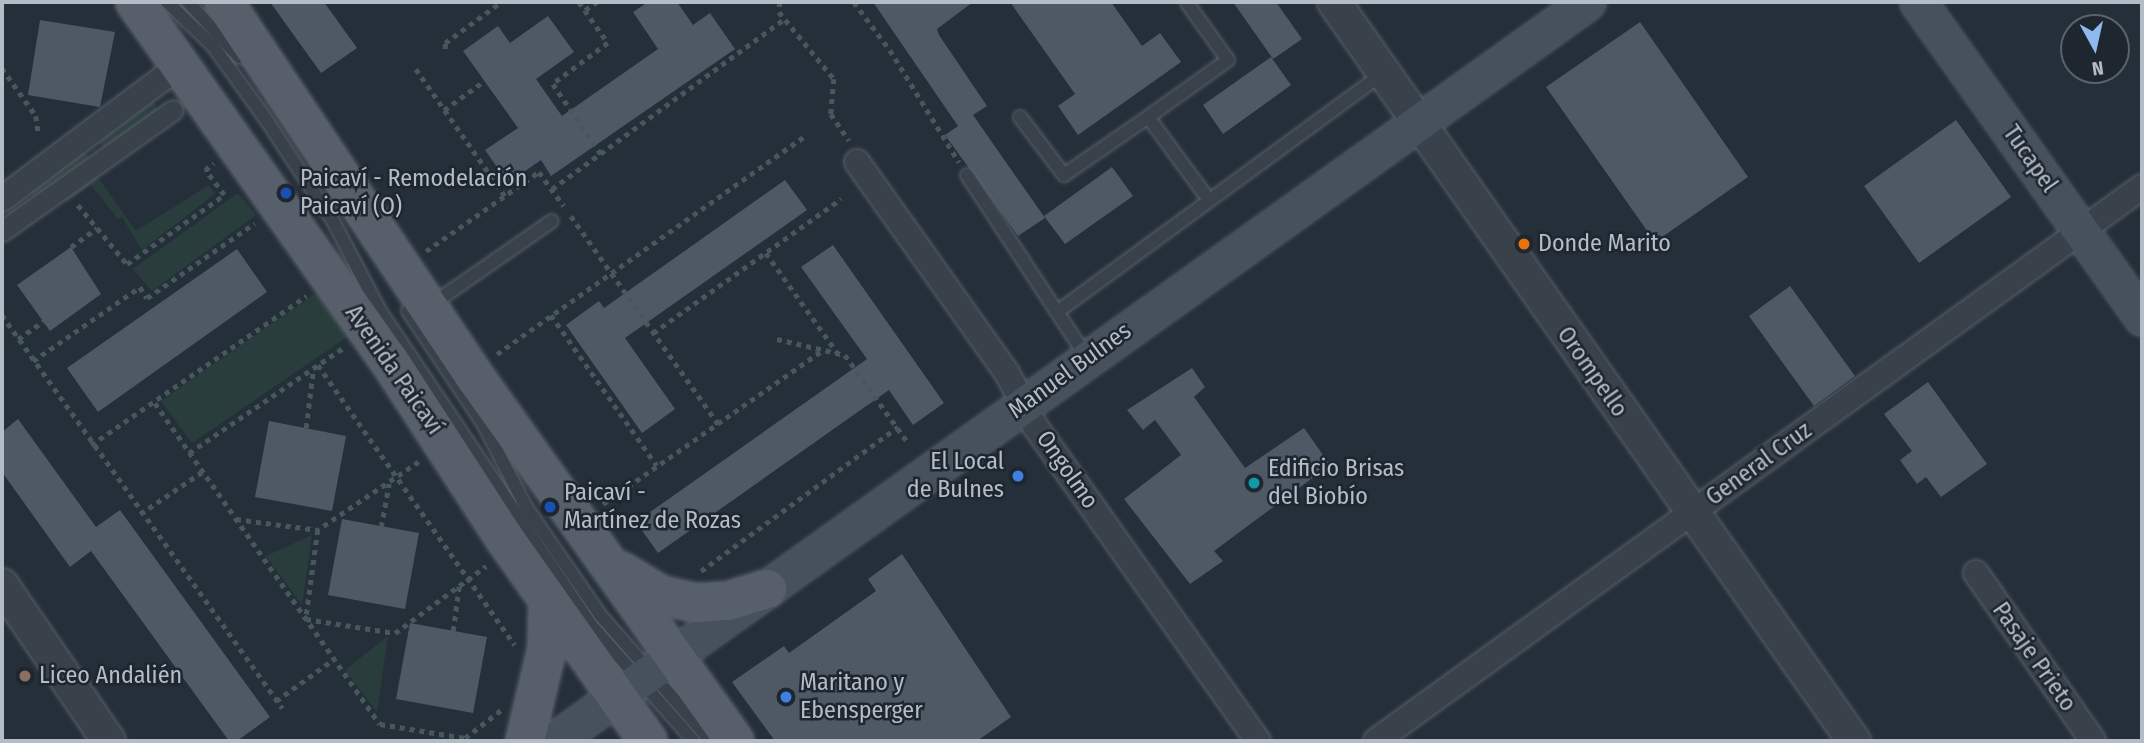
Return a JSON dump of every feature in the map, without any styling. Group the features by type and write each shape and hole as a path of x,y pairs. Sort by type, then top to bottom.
{"main road":[{"name":"Avenida Paicaví","path":"135,2 390,362 548,600 645,676 735,741"},
{"name":"Avenida Paicaví","path":"224,2 406,294 609,561 645,676 648,741"},
{"name":"Manuel Bulnes","path":"554,741 1587,2"},
{"name":"Tucapel","path":"1918,2 2142,317"},
{"path":"609,561 649,590 678,600 719,602 767,589"},
{"path":"525,741 547,649 548,600"}],"street":[{"name":"Orompello","path":"1334,2 1854,741"},
{"path":"2,199 179,66"},
{"path":"2,231 173,110"},
{"name":"Ongolmo","path":"857,162 1007,373 1023,405 1258,741"},
{"name":"General Cruz","path":"1376,741 2142,187"},
{"name":"Pasaje Prieto","path":"1976,573 2093,741"},
{"path":"2,585 109,741"}],"lane":[{"path":"167,2 213,46 239,80 327,211 380,311 509,508 598,635 645,676 711,741"},
{"path":"188,2 254,78 346,197"},
{"path":"1020,117 1064,175 1228,60 1187,3"},
{"path":"1057,312 1383,73"},
{"path":"1148,117 1209,200"},
{"path":"967,175 1088,359"},
{"path":"552,221 406,294 484,425 526,507 601,616 694,741"}],"path":[{"path":"445,49 444,43 501,2"},
{"path":"579,2 608,43 553,83 601,154"},
{"path":"585,10 597,2"},
{"path":"780,2 779,12 834,79 831,114 857,162"},
{"path":"854,2 890,50 967,175"},
{"path":"552,189 784,19"},
{"path":"2,68 36,116 38,131"},
{"path":"416,69 505,196"},
{"path":"444,110 484,81"},
{"path":"489,359 805,136"},
{"path":"78,205 127,264 223,195 205,170 214,162"},
{"path":"422,255 539,172 718,424"},
{"path":"653,333 841,200"},
{"path":"33,361 140,287 147,298 262,218"},
{"path":"71,247 97,228"},
{"path":"766,253 837,353"},
{"path":"91,445 313,291"},
{"path":"2,315 140,514 282,708"},
{"path":"551,315 657,466"},
{"path":"18,339 44,321"},
{"path":"776,339 845,355 909,444"},
{"path":"189,453 349,344"},
{"path":"596,509 823,349"},
{"path":"318,365 523,656"},
{"path":"306,428 313,371"},
{"path":"155,403 380,724 465,738 504,708"},
{"path":"690,579 898,427"},
{"path":"235,519 318,530 428,456"},
{"path":"140,514 202,472"},
{"path":"381,527 389,484"},
{"path":"306,619 318,530"},
{"path":"306,619 395,633 498,557"},
{"path":"453,631 460,585"},
{"path":"276,701 334,659"}],"shaded area":[{"path":"151,97 159,111 105,150 97,136"},
{"path":"82,146 89,159 36,200 26,187"},
{"path":"94,172 136,231 209,185 215,194 142,250 122,217 118,219 91,185 67,202 63,195"},
{"path":"238,193 256,215 152,291 133,269"},
{"path":"319,291 350,335 192,443 161,401"},
{"path":"312,535 302,605 266,556"},
{"path":"388,636 377,712 345,670"}],"building":[{"path":"270,2 324,2 357,48 321,73"},
{"path":"648,2 677,2 693,25 710,13 735,49 551,176 541,160 508,183 485,150 518,128 463,51 498,26 510,43 548,16 574,52 536,79 562,116 658,49 633,12"},
{"path":"873,2 973,2 937,29 939,35 987,106 973,115 1045,218 1018,236 945,135 958,126"},
{"path":"1010,2 1111,2 1142,46 1160,33 1181,62 1078,135 1058,106 1075,94"},
{"path":"1233,2 1276,2 1302,39 1273,59"},
{"path":"40,20 115,32 100,107 28,95"},
{"path":"1640,22 1748,177 1655,242 1546,87"},
{"path":"1271,57 1291,85 1223,134 1203,105"},
{"path":"1956,120 2011,197 1919,263 1864,186"},
{"path":"1112,167 1133,196 1065,244 1044,216"},
{"path":"785,180 807,210 625,338 675,409 642,433 566,325 599,301 604,308"},
{"path":"833,245 944,403 913,425 889,390 658,553 636,522 867,359 801,267"},
{"path":"71,247 101,294 50,331 17,285"},
{"path":"237,249 267,292 98,412 67,368"},
{"path":"1790,286 1855,376 1814,406 1749,316"},
{"name":"Edificio Brisas del Biobío","path":"1192,368 1205,387 1194,397 1245,468 1304,428 1330,465 1214,551 1223,561 1190,584 1124,499 1181,455 1155,420 1143,430 1127,410"},
{"path":"1928,382 1987,464 1941,497 1926,477 1917,484 1900,460 1912,451 1884,414"},
{"path":"18,419 96,527 120,510 270,717 237,741 229,741 91,551 70,567 2,472 2,432"},
{"path":"269,421 346,436 332,511 255,497"},
{"path":"342,519 419,533 405,609 328,595"},
{"path":"902,554 1011,717 977,741 775,741 732,682 784,646 789,653 876,591 868,579"},
{"path":"410,623 487,637 473,713 396,699"}],"place":[{"name":"Paicaví - Remodelación Paicaví (O)","path":"286,193"},
{"name":"Donde Marito","path":"1524,244"},
{"name":"El Local de Bulnes","path":"1018,476"},
{"name":"Edificio Brisas del Biobío","path":"1254,483"},
{"name":"Paicaví - Martínez de Rozas","path":"550,507"},
{"name":"Liceo Andalién","path":"25,676"},
{"name":"Maritano y Ebensperger","path":"786,697"}]}
